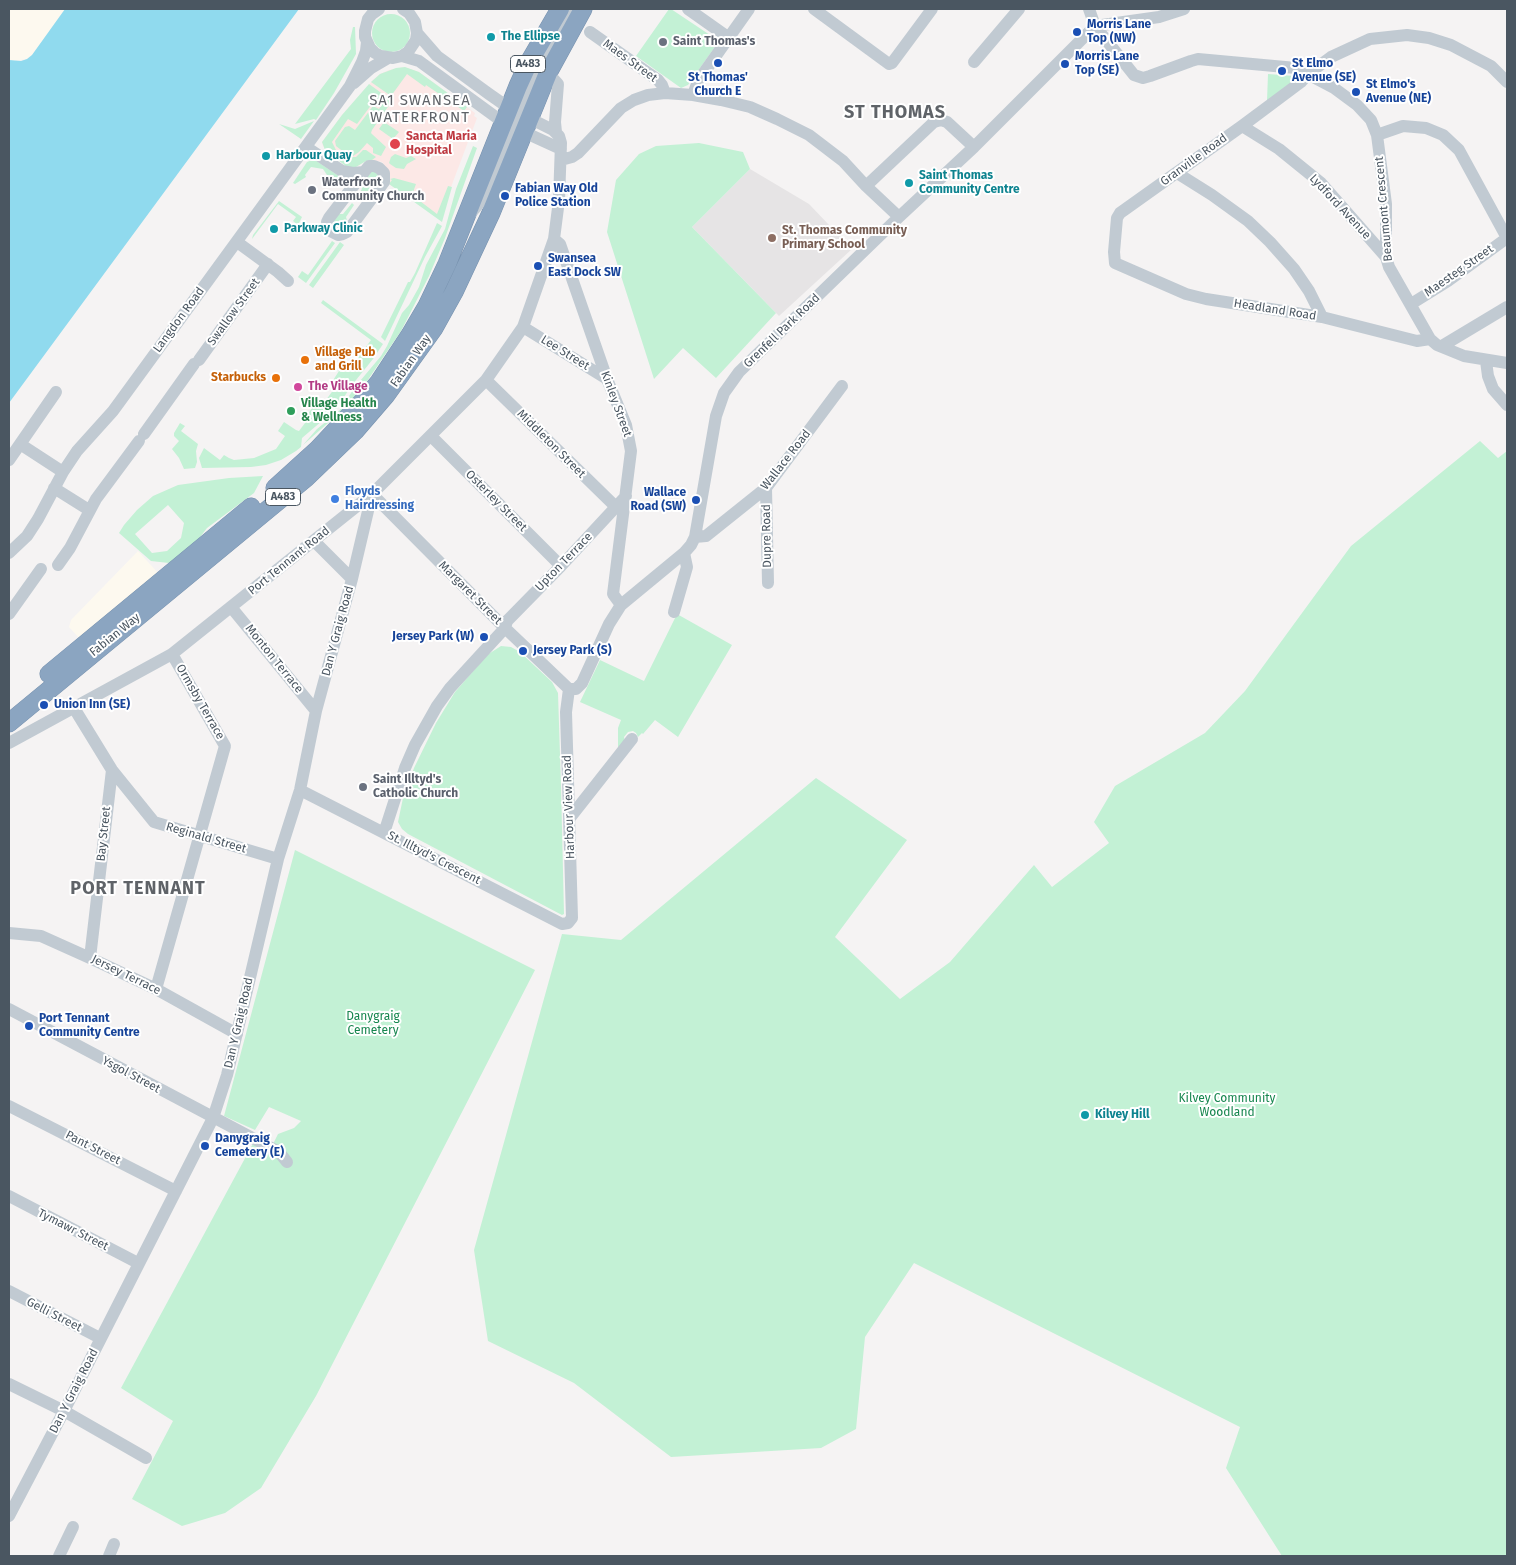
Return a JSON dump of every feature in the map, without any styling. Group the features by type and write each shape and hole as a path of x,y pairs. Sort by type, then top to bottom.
{"highway":[{"name":"Fabian Way","path":"9,723 306,478 355,431 386,395 434,328 454,292 491,213 516,120 528,64 560,9"},
{"name":"Fabian Way","path":"9,707 288,477 341,426 379,382 410,335 437,285 466,220 516,120 548,73 583,9"}],"street":[{"name":"Langdon Road","path":"9,553 27,536 38,520 63,472 77,451 113,411 350,86 366,50 366,25 372,14 379,9"},
{"path":"402,56 413,47 417,33 415,13 403,9"},
{"path":"516,120 549,48 572,9"},
{"path":"688,9 729,38"},
{"path":"693,95 698,81 750,9"},
{"path":"814,9 890,64 932,9"},
{"path":"974,62 1019,9"},
{"name":"Beaumont Crescent","path":"1089,9 1095,26 1134,75 1143,78 1198,59 1296,68 1334,88 1356,105 1371,120 1378,135 1386,204 1386,257 1410,304 1436,344"},
{"path":"1095,26 1159,17 1184,9"},
{"name":"Grenfell Park Road","path":"569,689 576,689 582,683 609,624 621,605 684,553 691,545 716,416 724,392 739,372 974,147 1095,26"},
{"name":"Maes Street","path":"590,32 658,80 665,93"},
{"path":"417,33 437,56 561,154 572,158 621,108 634,100 665,93 721,100 750,107 809,135 843,161 899,217"},
{"name":"Granville Road","path":"1115,263 1114,252 1120,214 1242,126 1331,57 1370,39 1407,35 1429,38 1451,45 1491,66 1507,82"},
{"path":"367,42 375,53 388,58 402,56 419,61 516,120 556,132"},
{"name":"Langdon Road","path":"350,86 371,68 388,58"},
{"name":"Port Tennant Road","path":"9,743 172,654 372,494 486,380 523,327 554,239 559,200 561,154 555,122 558,84 548,73"},
{"path":"866,186 934,122 941,120 948,122 974,147"},
{"name":"Lydford Avenue","path":"1242,126 1279,149 1321,183 1386,257"},
{"path":"1378,135 1404,126 1426,128 1443,135 1459,150 1507,238"},
{"path":"306,147 342,171 348,180 350,191"},
{"path":"369,166 379,168 384,173 384,182 347,232 338,235 332,232 327,222 364,172 369,166"},
{"path":"342,171 364,172"},
{"path":"1177,173 1248,221 1270,242 1294,269 1322,317"},
{"name":"Maesteg Street","path":"1410,304 1448,281 1507,238"},
{"name":"Kinley Street","path":"554,239 560,244 607,379 626,425 631,451 613,594 621,605"},
{"path":"237,242 288,281"},
{"name":"Headland Road","path":"1115,263 1186,294 1206,299 1322,317 1436,344"},
{"name":"Swallow Street","path":"58,565 70,548 89,510 268,264"},
{"path":"1436,344 1507,307"},
{"name":"Lee Street","path":"523,327 607,379"},
{"path":"1436,344 1464,356 1507,364"},
{"path":"1486,361 1488,376 1493,389 1507,405"},
{"name":"Middleton Street","path":"486,380 616,508"},
{"name":"Wallace Road","path":"694,537 706,536 766,488 842,386"},
{"path":"9,460 56,392"},
{"name":"Osterley Street","path":"431,436 560,566"},
{"path":"20,444 63,472"},
{"path":"54,488 89,510"},
{"name":"Dupre Road","path":"766,488 768,583"},
{"name":"Dan Y Graig Road","path":"9,1516 213,1118 227,1075 278,859 300,790 316,711 352,578 372,494"},
{"name":"Margaret Street","path":"372,494 504,628 569,689"},
{"name":"Upton Terrace","path":"384,833 405,768 415,745 450,688 504,628 507,621 626,496"},
{"path":"314,541 352,578"},
{"path":"674,612 687,567 684,553"},
{"path":"9,614 41,569"},
{"name":"Monton Terrace","path":"231,607 316,711"},
{"name":"Ormsby Terrace","path":"156,989 225,746 172,654"},
{"name":"Harbour View Road","path":"568,923 572,918 566,712 569,689"},
{"name":"Reginald Street","path":"74,708 112,770 154,822 199,837 278,859"},
{"path":"569,819 632,739"},
{"name":"Bay Street","path":"90,958 112,770"},
{"name":"St. Illtyd's Crescent","path":"300,790 562,924 568,923"},
{"name":"Jersey Terrace","path":"9,933 41,936 156,989 237,1034"},
{"name":"Ysgol Street","path":"9,1009 279,1152 287,1162"},
{"name":"Pant Street","path":"9,1106 176,1191"},
{"name":"Tymawr Street","path":"9,1196 138,1263"},
{"name":"Gelli Street","path":"9,1291 100,1338"},
{"path":"9,1384 64,1411 146,1458"},
{"path":"59,1556 73,1527"},
{"path":"109,1556 114,1544"}],"shaded area":[{"path":"9,9 65,9 32,55 27,59 14,61 9,60"},
{"name":"Sancta Maria Hospital","path":"405,67 419,72 475,113 474,116 477,118 439,219 389,184 388,169 382,162 366,161 358,166 329,154 322,142 342,115 373,80 389,70"},
{"name":"St. Thomas Community Primary School","path":"750,169 809,204 852,249 779,316 692,227"},
{"path":"138,551 159,574 80,639 69,627 71,620"}],"green space":[{"path":"669,9 719,41 688,85 681,88 636,56"},
{"path":"391,14 405,19 410,33 405,47 391,52 377,47 372,33 377,19"},
{"path":"353,27 355,27 356,54 334,93 316,120 295,124 351,49 350,40"},
{"path":"405,67 419,72 467,107 464,111 407,74 391,96 371,82 380,74"},
{"path":"1268,74 1294,76 1296,79 1267,101"},
{"path":"369,84 384,95 384,97 380,103 372,104 357,124 348,119 332,142 336,150 347,157 356,157 363,150 366,150 376,157 356,167 347,167 325,150 322,142"},
{"path":"387,97 392,101 371,133 386,147 381,156 373,153 373,148 367,143 353,156 336,146 335,141 345,127 349,126 355,130 373,106 379,109"},
{"path":"314,121 301,139 279,124 295,129"},
{"path":"384,122 399,132 393,139 379,129"},
{"path":"699,143 743,152 750,169 692,227 776,313 716,378 683,348 654,379 607,232 616,180 639,154 656,146"},
{"path":"473,146 477,148 445,238 429,276 401,331 361,390 336,416 303,445 317,429 339,411 387,346 402,313 419,287 426,265 445,229 456,189"},
{"path":"395,154 406,158 411,156 416,159 407,164 404,169 396,168 389,163 391,157"},
{"path":"315,160 339,176 342,188 329,178 323,169 311,167 305,175 306,177 295,184 293,183 307,162"},
{"path":"373,170 380,177 372,191 364,191 356,202 354,200 362,189 359,182"},
{"path":"394,178 416,184 412,195 437,214 448,186 452,187 442,222 389,184 392,180 390,179"},
{"path":"279,201 302,217 298,225 293,221 296,217 278,204 252,239 253,235"},
{"path":"352,203 354,205 346,217 348,224 345,229 336,229 332,222 337,214 343,214"},
{"path":"437,223 442,226 385,341 381,337 408,282 410,282 415,273"},
{"path":"332,241 335,243 306,283 298,277 302,271 308,275"},
{"path":"340,242 344,245 313,288 309,285"},
{"path":"323,300 383,344 373,359 336,409 302,438 301,447 296,451 281,460 266,465 202,468 199,458 204,448 220,460 224,455 234,460 254,458 276,449 285,436 278,431 284,422 299,431 305,423 302,422 318,400 323,404 334,389 330,385 338,370 343,365 347,368 351,367 371,340 321,303"},
{"path":"180,423 185,426 181,431 198,444 195,468 184,469 172,449 179,441 174,436 174,433"},
{"name":"Kilvey Community Woodland","path":"1480,441 1498,458 1507,451 1507,1556 1282,1556 1226,1468 1240,1427 914,1263 865,1337 856,1429 821,1448 671,1457 574,1383 488,1341 474,1250 562,934 621,940 816,778 907,840 835,937 900,999 950,962 1034,865 1052,887 1109,843 1094,822 1115,786 1205,733 1245,691 1351,546"},
{"path":"263,476 254,493 207,528 191,549 169,563 151,561 119,533 137,510 153,496 178,485 229,478","holes":["168,505 184,523 181,538 167,551 152,553 135,534"]},
{"path":"677,614 732,645 678,737 655,720 638,737 633,731 628,732 624,737 625,741 618,750 618,728 621,720 580,702 600,660 644,681"},
{"path":"501,646 511,647 520,652 552,682 558,693 564,914 562,915 408,834 398,822 403,798 414,768 436,723 455,692 487,655"},
{"name":"Danygraig Cemetery","path":"295,850 535,970 316,1396 261,1488 225,1513 182,1526 132,1499 173,1421 121,1388 257,1136 273,1144 278,1134 294,1128 301,1121 269,1107 255,1130 224,1116"}],"water":[{"path":"65,9 299,9 9,403 9,60 21,61 32,55"}],"place":[{"name":"Morris Lane Top (NW)","path":"1077,32"},
{"name":"The Ellipse","path":"491,37"},
{"name":"Saint Thomas's","path":"663,42"},
{"name":"St Thomas' Church E","path":"718,63"},
{"name":"Morris Lane Top (SE)","path":"1065,64"},
{"name":"St Elmo Avenue (SE)","path":"1282,71"},
{"name":"St Elmo's Avenue (NE)","path":"1356,92"},
{"name":"Sancta Maria Hospital","path":"395,144"},
{"name":"Harbour Quay","path":"266,156"},
{"name":"Saint Thomas Community Centre","path":"909,183"},
{"name":"Waterfront Community Church","path":"312,190"},
{"name":"Fabian Way Old Police Station","path":"505,196"},
{"name":"Parkway Clinic","path":"274,229"},
{"name":"St. Thomas Community Primary School","path":"772,238"},
{"name":"Swansea East Dock SW","path":"538,266"},
{"name":"Village Pub and Grill","path":"305,360"},
{"name":"Starbucks","path":"276,378"},
{"name":"The Village","path":"298,387"},
{"name":"Village Health & Wellness","path":"291,411"},
{"name":"Floyds Hairdressing","path":"335,499"},
{"name":"Wallace Road (SW)","path":"696,500"},
{"name":"Jersey Park (W)","path":"484,637"},
{"name":"Jersey Park (S)","path":"523,651"},
{"name":"Union Inn (SE)","path":"44,705"},
{"name":"Saint Illtyd's Catholic Church","path":"363,787"},
{"name":"Port Tennant Community Centre","path":"29,1026"},
{"name":"Kilvey Hill","path":"1085,1115"},
{"name":"Danygraig Cemetery (E)","path":"205,1146"}],"district":[{"name":"SA1 SWANSEA WATERFRONT","path":"420,110"},
{"name":"ST THOMAS","path":"895,113"},
{"name":"PORT TENNANT","path":"138,889"}]}
